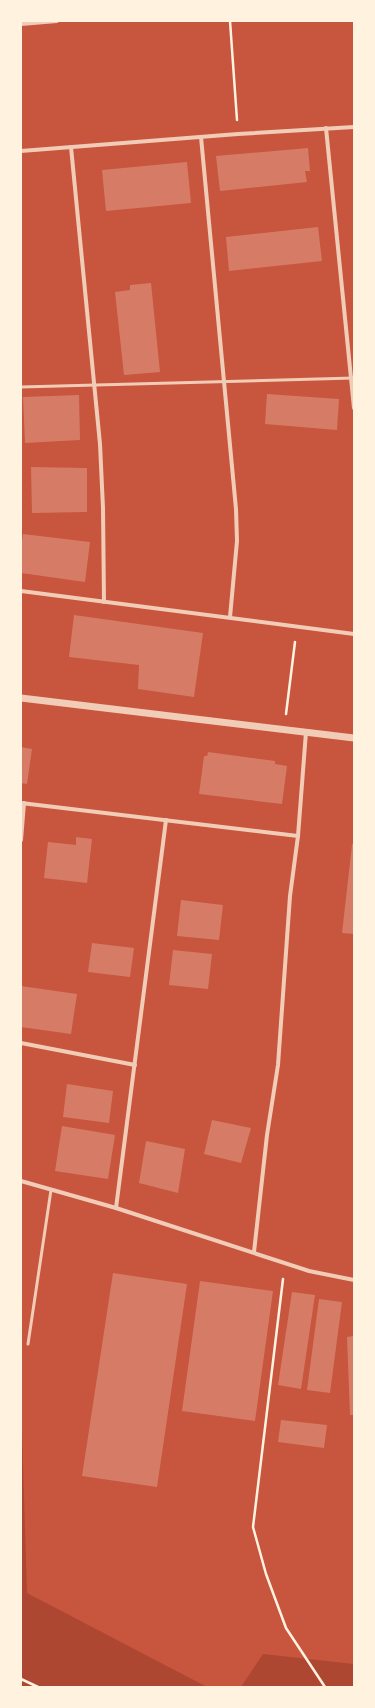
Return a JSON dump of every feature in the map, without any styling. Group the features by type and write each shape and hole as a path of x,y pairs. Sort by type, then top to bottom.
{"street":[{"path":"21,24 57,21"},
{"path":"21,151 354,126"},
{"path":"326,128 353,378 354,408"},
{"path":"201,137 224,381 237,541 230,617"},
{"path":"71,147 95,384 103,508 104,602"},
{"path":"21,591 230,617 297,628 354,634"},
{"path":"21,698 354,738"},
{"path":"254,1252 267,1135 278,1065 290,896 298,836 306,732"},
{"path":"21,840 23,803 298,836"},
{"path":"116,1208 166,820"},
{"path":"21,1043 135,1065"},
{"path":"21,1181 116,1208 309,1271 354,1280"}],"lane":[{"path":"21,387 353,378"},
{"path":"28,1344 51,1190"}],"path":[{"path":"230,21 238,134"},
{"path":"286,715 297,628"},
{"path":"288,1264 283,1279 253,1527 266,1574 286,1628 325,1687"},
{"path":"21,1679 38,1687"}],"shaded area":[{"path":"21,1400 27,1593 207,1687 21,1687"},
{"path":"263,1654 354,1664 354,1687 241,1687"}],"building":[{"path":"308,148 310,171 305,171 307,182 220,191 216,156"},
{"path":"187,162 191,203 106,211 102,170"},
{"path":"318,227 322,261 229,271 226,237"},
{"path":"151,283 160,372 124,375 115,292 130,290 130,285"},
{"path":"267,394 339,399 337,430 265,424"},
{"path":"79,395 80,440 25,443 23,397"},
{"path":"31,467 87,468 87,512 32,513"},
{"path":"23,534 90,542 85,582 21,573 21,541"},
{"path":"74,615 203,633 194,697 138,689 139,665 69,657"},
{"path":"21,747 32,749 27,784 21,783"},
{"path":"208,752 275,761 275,764 287,766 282,804 199,794 204,756 207,756"},
{"path":"76,837 92,839 87,883 44,878 48,842 76,845"},
{"path":"354,840 354,934 342,933 352,845"},
{"path":"181,900 223,905 219,940 177,936"},
{"path":"92,943 134,948 130,977 88,972"},
{"path":"173,950 212,954 208,989 169,985"},
{"path":"21,986 77,994 71,1034 21,1027"},
{"path":"67,1084 113,1091 109,1123 63,1117"},
{"path":"212,1120 251,1128 241,1163 204,1154"},
{"path":"62,1126 115,1135 108,1179 55,1171"},
{"path":"146,1141 185,1149 178,1193 139,1183"},
{"path":"113,1273 187,1284 157,1487 82,1476"},
{"path":"200,1281 273,1291 255,1421 182,1411"},
{"path":"292,1292 315,1295 301,1389 278,1385"},
{"path":"319,1299 342,1302 330,1393 307,1390"},
{"path":"354,1336 354,1415 350,1415 347,1337"},
{"path":"281,1420 327,1425 324,1448 278,1442"}]}
